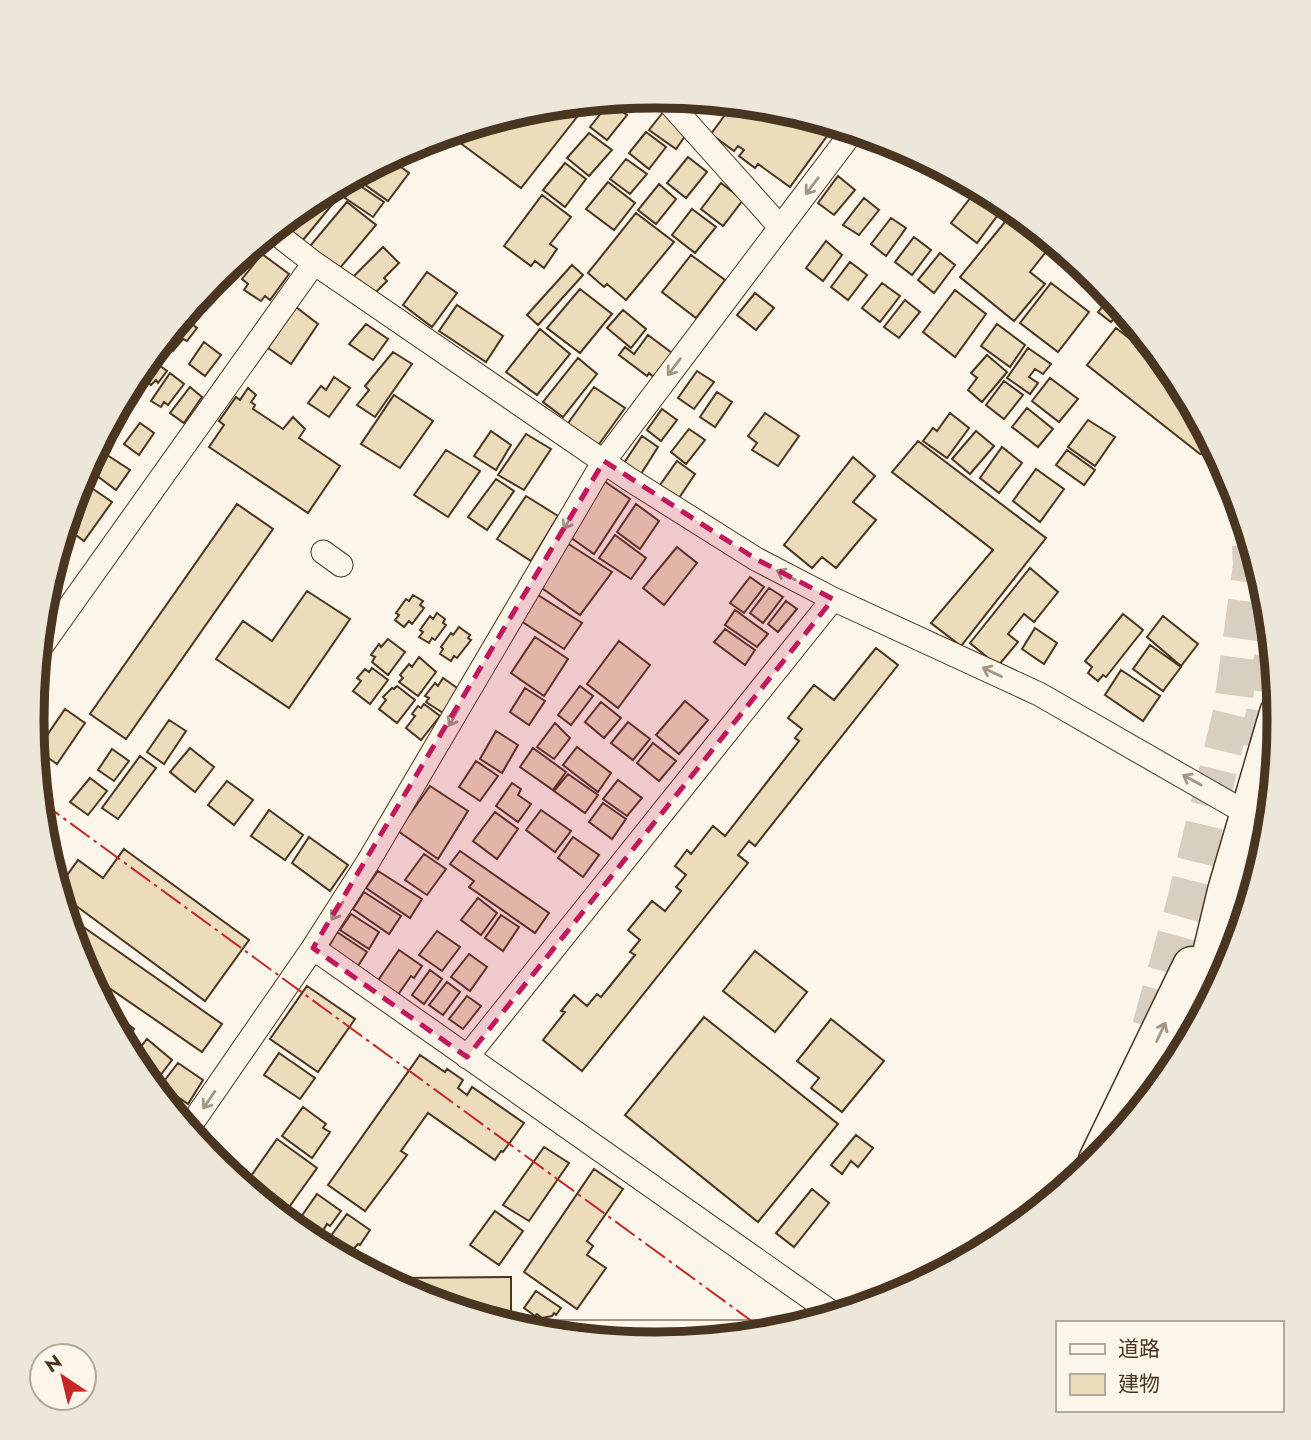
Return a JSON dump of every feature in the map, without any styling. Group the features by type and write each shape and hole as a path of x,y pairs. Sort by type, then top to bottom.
{"highway":[{"path":"1117,1121 1257,826"},
{"path":"1201,997 1227,891"}],"street":[{"path":"675,109 780,227"},
{"path":"194,1120 313,948 402,806 604,461 847,139"},
{"path":"281,237 604,461 756,559 1039,694 1259,819"},
{"path":"50,633 314,262"},
{"path":"467,1057 833,598"},
{"path":"313,948 825,1308"}],"highlighted area":[{"path":"604,461 756,559 833,599 467,1057 313,948"}],"building":[{"path":"619,110 627,115 607,140 590,127 603,111"},
{"path":"664,111 690,129 676,149 649,130"},
{"path":"727,112 775,120 829,134 790,187 758,164 755,168 739,156 744,150 738,146 734,151 711,134"},
{"path":"580,113 521,188 458,141 497,129"},
{"path":"646,132 666,147 649,169 629,153"},
{"path":"589,133 612,150 589,176 567,158"},
{"path":"688,157 707,172 686,198 667,183"},
{"path":"626,159 647,174 630,194 610,179"},
{"path":"565,163 586,179 565,207 543,190"},
{"path":"398,165 409,173 388,201 363,183"},
{"path":"838,176 855,190 834,215 818,203"},
{"path":"608,182 635,203 614,230 586,209"},
{"path":"721,183 743,200 723,226 701,209"},
{"path":"659,184 676,199 656,224 638,210"},
{"path":"359,185 384,202 373,217 345,198 351,189"},
{"path":"542,195 571,217 550,244 557,249 544,268 535,261 531,266 504,246"},
{"path":"971,196 999,214 977,243 951,223"},
{"path":"338,197 303,240 290,230"},
{"path":"864,198 879,210 859,235 843,225"},
{"path":"347,202 376,225 340,268 310,246"},
{"path":"692,209 716,227 695,253 672,235"},
{"path":"636,213 674,242 626,300 607,284 604,287 588,273"},
{"path":"891,218 906,228 886,256 871,244"},
{"path":"1007,220 1047,250 1030,272 1045,284 1014,321 960,277"},
{"path":"914,237 931,250 912,275 895,262"},
{"path":"826,241 842,255 823,281 806,268"},
{"path":"383,247 399,263 384,278 387,281 371,297 352,278"},
{"path":"940,253 955,265 934,293 918,280"},
{"path":"262,254 289,274 270,300 265,296 261,301 244,290 248,284 242,279"},
{"path":"691,255 725,280 696,318 662,292"},
{"path":"850,262 867,275 848,300 831,287"},
{"path":"572,265 583,275 538,325 527,315"},
{"path":"427,272 457,293 432,327 403,305"},
{"path":"882,283 900,296 880,322 862,308"},
{"path":"1051,283 1089,312 1058,352 1020,323"},
{"path":"580,289 612,314 580,353 547,328"},
{"path":"955,290 986,314 955,357 923,332"},
{"path":"755,293 774,308 756,330 737,315"},
{"path":"905,300 920,312 899,338 884,327"},
{"path":"457,305 503,336 486,362 439,331"},
{"path":"1104,305 1115,317 1111,322 1098,312"},
{"path":"296,307 318,324 291,364 268,348"},
{"path":"623,310 646,329 631,348 607,328"},
{"path":"191,323 197,328 187,341 183,339 173,351 170,349"},
{"path":"366,324 388,339 373,360 349,344"},
{"path":"997,324 1025,345 1010,367 981,346"},
{"path":"1116,328 1140,346 1164,380 1206,454 1200,454 1087,365"},
{"path":"540,329 570,354 537,395 506,372"},
{"path":"648,335 676,356 657,380 649,373 647,376 619,355 625,347 634,354"},
{"path":"204,342 221,355 205,376 189,364"},
{"path":"1028,348 1051,364 1043,374 1035,369 1029,377 1038,383 1030,394 1007,378"},
{"path":"393,352 412,364 375,417 357,405 369,390 365,386"},
{"path":"987,355 1007,372 982,402 968,390 977,378 971,373"},
{"path":"578,358 597,374 563,417 543,402"},
{"path":"158,365 167,371 158,383 156,380 151,385 149,383 138,397"},
{"path":"697,371 714,382 694,409 678,398"},
{"path":"170,373 184,384 168,405 164,402 161,407 151,401"},
{"path":"334,377 350,388 329,417 308,403 321,386 326,390"},
{"path":"1050,378 1078,399 1059,422 1032,401"},
{"path":"1004,381 1023,395 1004,419 986,405"},
{"path":"190,387 202,397 184,423 170,413"},
{"path":"594,387 625,408 597,447 566,426"},
{"path":"248,388 256,395 251,402 255,405 253,409 283,429 293,417 305,429 299,438 340,466 308,513 209,447 224,425 219,421 236,397 240,400"},
{"path":"717,392 732,402 715,427 700,417"},
{"path":"394,395 433,421 400,468 361,444"},
{"path":"1027,408 1053,429 1038,447 1012,427"},
{"path":"662,409 677,420 661,441 647,430"},
{"path":"765,413 799,436 778,466 752,450 757,443 748,436"},
{"path":"950,413 969,428 947,458 923,441 933,428 937,431"},
{"path":"1088,420 1115,437 1095,466 1068,447"},
{"path":"140,423 154,433 139,455 124,444"},
{"path":"689,429 705,440 686,464 671,452"},
{"path":"491,431 511,445 496,470 474,456"},
{"path":"976,431 994,446 970,474 952,459"},
{"path":"526,434 551,449 524,490 498,475"},
{"path":"642,436 658,447 639,477 622,466"},
{"path":"918,441 1046,538 961,646 931,623 993,550 892,472"},
{"path":"1002,447 1022,463 999,493 980,478"},
{"path":"446,450 480,471 448,517 414,495"},
{"path":"1067,450 1095,470 1084,485 1056,465"},
{"path":"105,454 130,470 116,490 95,474"},
{"path":"853,457 875,476 853,502 876,520 836,568 822,557 812,568 784,545"},
{"path":"677,461 695,474 679,498 660,485"},
{"path":"1036,469 1064,489 1040,522 1013,501"},
{"path":"496,479 514,491 487,530 468,517"},
{"path":"604,481 630,499 594,554 570,537"},
{"path":"90,487 112,502 84,541 73,533"},
{"path":"526,496 558,516 531,561 497,539"},
{"path":"237,504 273,529 126,739 90,714"},
{"path":"636,504 659,521 640,549 617,532"},
{"path":"615,535 646,558 631,579 599,558"},
{"path":"567,543 612,572 580,615 539,586"},
{"path":"677,547 697,563 664,605 643,588"},
{"path":"1030,568 1058,592 1034,622 1024,614 1008,634 1018,642 998,666 970,643"},
{"path":"750,577 764,587 744,613 730,603"},
{"path":"769,588 783,597 763,623 750,613"},
{"path":"307,591 350,619 289,708 216,659 243,621 272,641"},
{"path":"413,595 423,601 420,605 424,608 412,624 409,621 404,627 395,620 399,615 396,613 406,599 409,601"},
{"path":"538,595 582,623 564,649 521,621"},
{"path":"786,601 797,609 778,632 768,624"},
{"path":"735,610 768,634 757,647 725,625"},
{"path":"437,613 445,619 443,623 446,625 435,640 432,638 429,643 419,637 423,632 420,630 430,616 433,619"},
{"path":"1123,614 1143,630 1106,677 1103,675 1098,681 1088,673 1092,667 1085,661"},
{"path":"1163,616 1198,644 1181,666 1147,637"},
{"path":"459,627 470,635 468,638 471,640 457,658 454,656 451,661 440,654 443,649 441,647"},
{"path":"1035,628 1057,643 1044,664 1022,649"},
{"path":"725,629 755,650 745,665 714,642"},
{"path":"535,637 568,659 544,696 511,673"},
{"path":"388,639 405,652 388,675 372,662 375,657 371,655 379,644 381,647"},
{"path":"619,641 650,665 618,708 587,684"},
{"path":"1150,645 1181,667 1163,691 1133,669"},
{"path":"876,648 898,665 755,846 749,841 738,855 748,863 582,1071 543,1040 565,1012 561,1011 574,995 587,1006 597,994 601,997 635,955 630,952 640,940 628,930 652,901 665,911 681,891 676,887 686,875 675,866 687,850 691,854 713,826 725,836 799,741 795,738 802,729 788,718 814,685 834,700"},
{"path":"419,657 436,672 418,696 399,682 403,678 400,675 409,664 412,667"},
{"path":"372,668 388,680 370,704 353,691 361,681 357,678 365,669 369,672"},
{"path":"1121,670 1160,696 1143,721 1105,695"},
{"path":"443,678 460,690 443,713 426,702 429,698 425,696 435,683 438,686"},
{"path":"397,686 415,700 397,723 379,709 386,700 383,697"},
{"path":"580,686 593,696 571,725 558,715"},
{"path":"525,688 545,701 529,725 510,712"},
{"path":"685,701 708,720 679,754 656,735"},
{"path":"601,702 621,718 604,738 585,722"},
{"path":"424,704 440,716 421,740 406,728 415,716 412,714 418,706 421,708"},
{"path":"65,709 85,723 57,764 45,756 44,739"},
{"path":"169,720 186,731 164,764 147,752"},
{"path":"628,722 650,739 633,760 611,743"},
{"path":"555,723 570,738 554,759 537,747"},
{"path":"496,731 518,745 502,773 480,759"},
{"path":"653,743 676,761 659,781 637,763"},
{"path":"577,747 611,773 598,792 563,765"},
{"path":"190,748 214,767 195,792 170,772"},
{"path":"533,748 566,772 553,790 520,767"},
{"path":"112,749 129,761 114,781 98,770"},
{"path":"140,756 156,768 118,819 102,808"},
{"path":"476,761 498,776 480,801 459,787"},
{"path":"568,774 598,795 585,813 554,791"},
{"path":"90,778 107,791 88,815 70,802"},
{"path":"618,780 642,798 627,816 603,799"},
{"path":"227,781 253,800 234,825 208,805"},
{"path":"512,783 521,789 518,795 531,804 518,822 496,806"},
{"path":"430,786 468,811 438,859 398,831"},
{"path":"603,803 626,819 612,839 589,822"},
{"path":"269,810 303,835 285,860 251,836"},
{"path":"541,810 571,831 555,852 526,830"},
{"path":"495,812 518,829 497,859 473,841"},
{"path":"309,837 348,865 330,891 292,863"},
{"path":"573,837 599,855 583,877 558,858"},
{"path":"124,849 249,940 205,1001 72,903 65,878 78,860 103,878"},
{"path":"460,851 549,913 535,933 469,887 474,881 450,864"},
{"path":"424,854 446,869 427,895 405,880"},
{"path":"378,871 422,899 410,918 366,888"},
{"path":"364,892 401,916 389,934 353,909"},
{"path":"478,898 497,913 481,935 461,920"},
{"path":"351,914 379,932 369,949 340,930"},
{"path":"501,915 519,927 503,951 485,938"},
{"path":"82,926 222,1024 202,1052 104,984 80,928"},
{"path":"437,931 460,947 442,971 419,955"},
{"path":"337,932 367,952 356,969 327,950"},
{"path":"399,950 422,966 397,996 377,982"},
{"path":"755,951 807,992 775,1032 723,991"},
{"path":"469,954 487,967 470,991 451,977"},
{"path":"430,970 442,979 424,1004 412,995"},
{"path":"447,982 460,992 443,1015 429,1005"},
{"path":"307,986 355,1019 318,1072 270,1039"},
{"path":"467,996 481,1006 463,1029 449,1019"},
{"path":"704,1017 838,1124 758,1222 625,1115"},
{"path":"831,1019 884,1061 842,1112 811,1088 819,1078 797,1061"},
{"path":"123,1020 134,1029 131,1034"},
{"path":"147,1039 172,1060 159,1077 147,1060 140,1048"},
{"path":"279,1053 315,1078 300,1099 264,1075"},
{"path":"420,1055 445,1072 447,1069 463,1080 458,1088 467,1095 472,1087 524,1123 495,1160 428,1113 401,1151 407,1155 365,1211 328,1185"},
{"path":"178,1063 203,1080 188,1104 169,1091 163,1082"},
{"path":"303,1107 326,1124 323,1128 330,1132 312,1158 282,1136"},
{"path":"856,1135 873,1148 858,1167 851,1161 842,1174 831,1165"},
{"path":"277,1139 317,1168 288,1209 250,1178"},
{"path":"544,1147 569,1163 529,1221 503,1205"},
{"path":"594,1169 623,1189 587,1241 593,1246 587,1255 606,1268 577,1309 524,1272"},
{"path":"812,1189 829,1203 794,1247 776,1233"},
{"path":"317,1194 341,1211 322,1232 301,1217"},
{"path":"495,1211 523,1231 499,1265 470,1245"},
{"path":"347,1214 370,1230 360,1245 352,1251 330,1237"},
{"path":"511,1277 511,1313 459,1299 405,1278"},
{"path":"536,1291 561,1308 556,1315 554,1313 542,1318 524,1308"}],"tunnel":[{"path":"1151,1027 1186,901 1232,713 1250,580"},
{"path":"1256,748 1267,703"},
{"path":"1184,1028 1193,996"}],"power":[{"path":"51,809 755,1324"}]}
